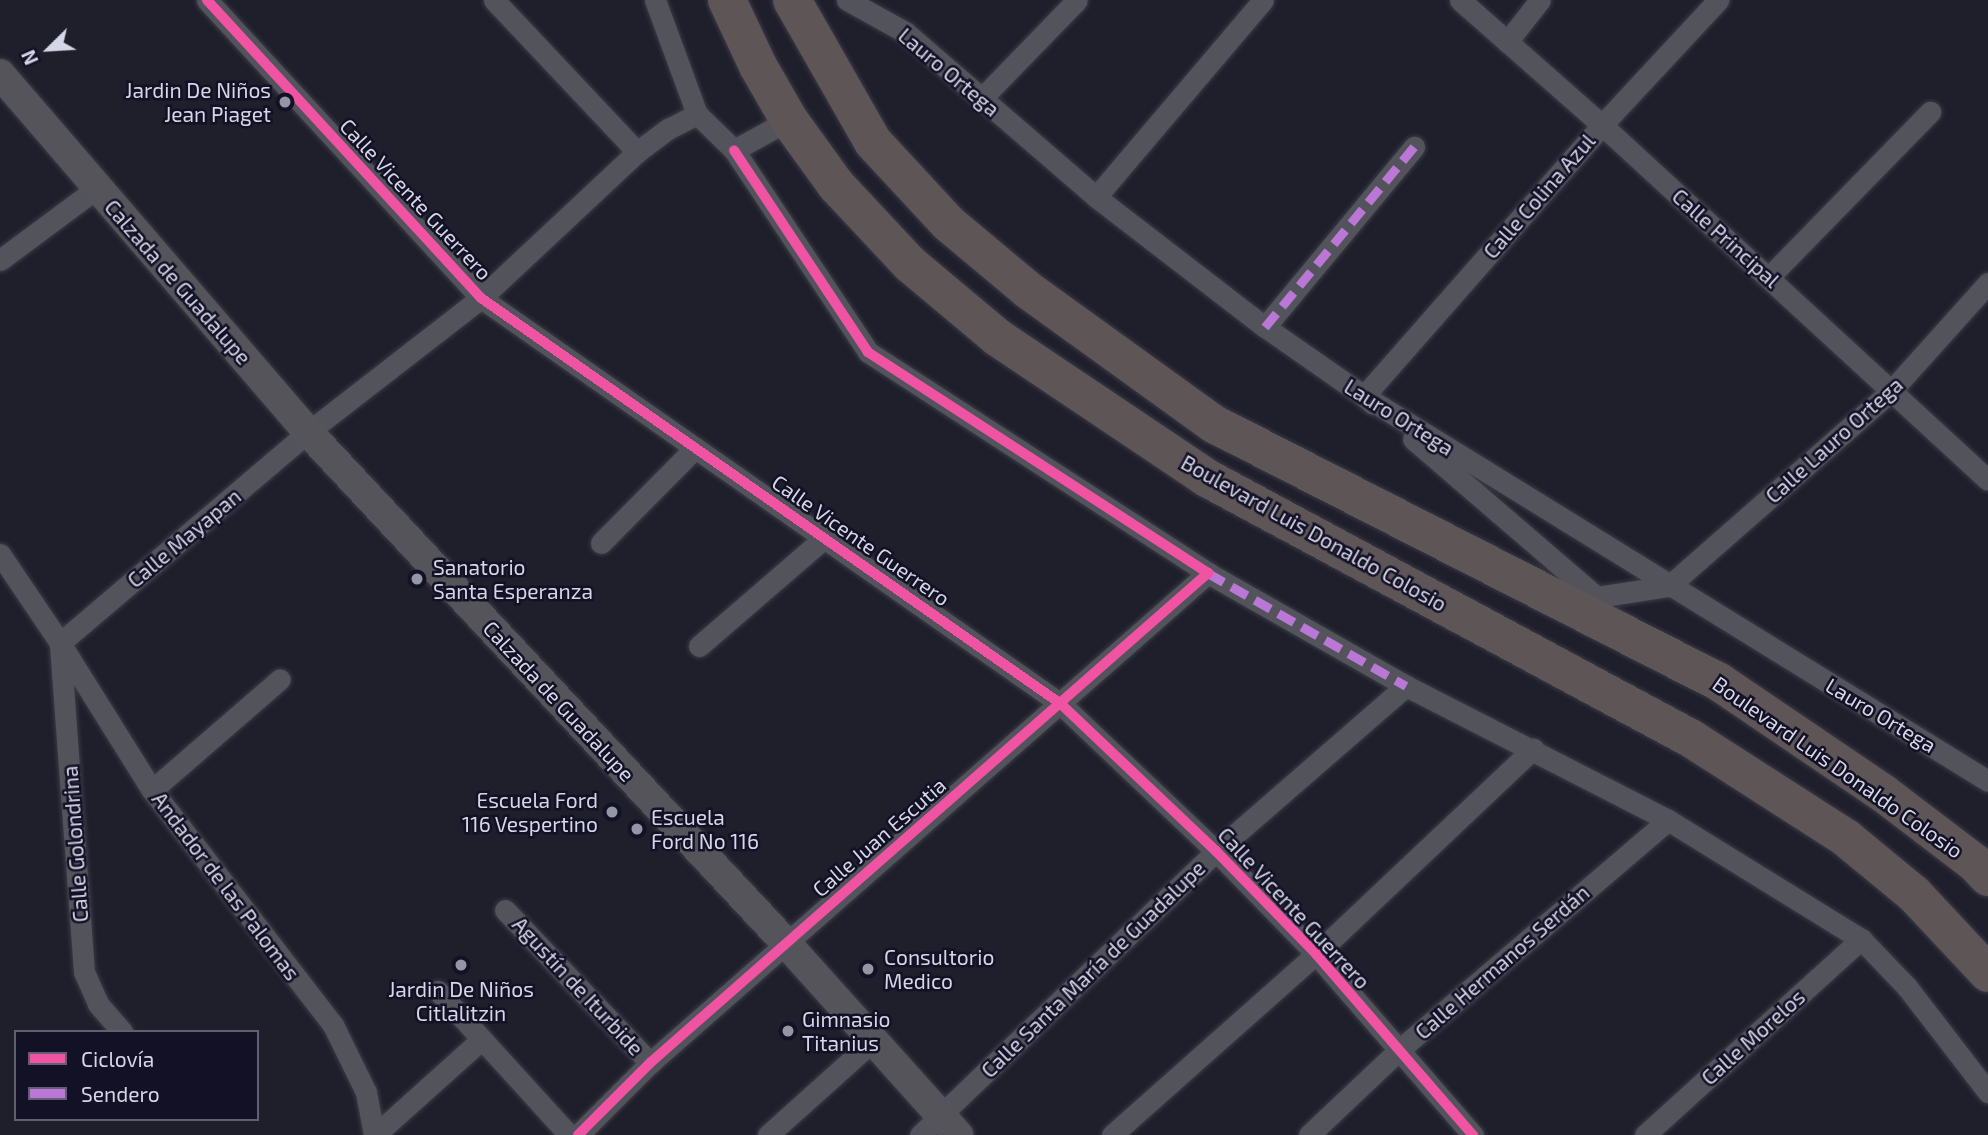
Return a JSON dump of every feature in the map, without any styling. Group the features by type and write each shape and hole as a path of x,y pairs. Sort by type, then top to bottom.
{"highway":[{"name":"Boulevard Luis Donaldo Colosio","path":"727,0 758,66 789,120 836,185 911,264 997,337 1205,477 1703,746 1846,838 1914,894 1988,973"},
{"name":"Boulevard Luis Donaldo Colosio","path":"792,0 873,142 948,223 1039,298 1214,424 1719,682 1883,793 1984,869"}],"street":[{"name":"Calle Vicente Guerrero","path":"206,0 481,298 1061,704 1216,851 1316,954 1473,1135"},
{"path":"494,0 637,152"},
{"path":"655,0 697,114 734,150 868,352 1208,573 1406,686 1533,749 1668,821 1861,939 1907,987 1988,1092"},
{"name":"Lauro Ortega","path":"847,0 905,32 1097,197 1265,327 1364,396 1988,781"},
{"path":"982,98 1077,0"},
{"path":"1097,197 1264,0"},
{"name":"Calle Principal","path":"1460,0 1602,124 1988,480"},
{"path":"1507,41 1540,0"},
{"name":"Calle Colina Azul","path":"1364,396 1602,124 1718,0"},
{"name":"Calzada de Guadalupe","path":"0,74 308,432 874,1040 939,1129"},
{"path":"1769,277 1930,111"},
{"name":"Calle Mayapan","path":"60,643 308,432 481,298 637,152 668,129 697,114"},
{"path":"734,150 789,120"},
{"path":"1265,327 1414,147"},
{"path":"0,260 97,188"},
{"name":"Calle Lauro Ortega","path":"1669,586 1892,390 1988,283"},
{"path":"1364,396 1597,597 1669,586"},
{"path":"601,543 695,448"},
{"path":"699,646 824,538"},
{"name":"Andador de las Palomas","path":"0,554 60,643 152,790 333,1025 366,1092 375,1135"},
{"name":"Calle Juan Escutia","path":"578,1135 650,1063 1208,573"},
{"name":"Calle Golondrina","path":"60,643 84,972 98,1004 120,1030"},
{"path":"152,790 280,678"},
{"name":"Calle Santa María de Guadalupe","path":"939,1129 1216,851 1406,686"},
{"path":"1112,1135 1316,954 1533,749"},
{"name":"Calle Hermanos Serdán","path":"1309,1135 1399,1050 1668,821"},
{"name":"Agustín de Iturbide","path":"505,909 650,1063"},
{"name":"Calle Morelos","path":"1645,1135 1861,939"},
{"path":"438,991 569,1135"},
{"path":"375,1135 481,1040"},
{"path":"768,1135 874,1040"}],"marked path":[{"path":"1265,327 1414,147"},
{"path":"1208,573 1406,686"}],"cycle path":[{"path":"207,0 481,298 1061,704 1216,851 1316,954 1473,1135"},
{"path":"578,1135 650,1063 1208,573 868,352 734,150"}],"place":[{"name":"Jardin De Niños Jean Piaget","path":"285,102"},
{"name":"Sanatorio Santa Esperanza","path":"417,579"},
{"name":"Escuela Ford 116 Vespertino","path":"612,812"},
{"name":"Escuela Ford No 116","path":"637,829"},
{"name":"Jardin De Niños Citlalitzin","path":"461,965"},
{"name":"Consultorio Medico","path":"868,969"},
{"name":"Gimnasio Titanius","path":"788,1031"}]}
